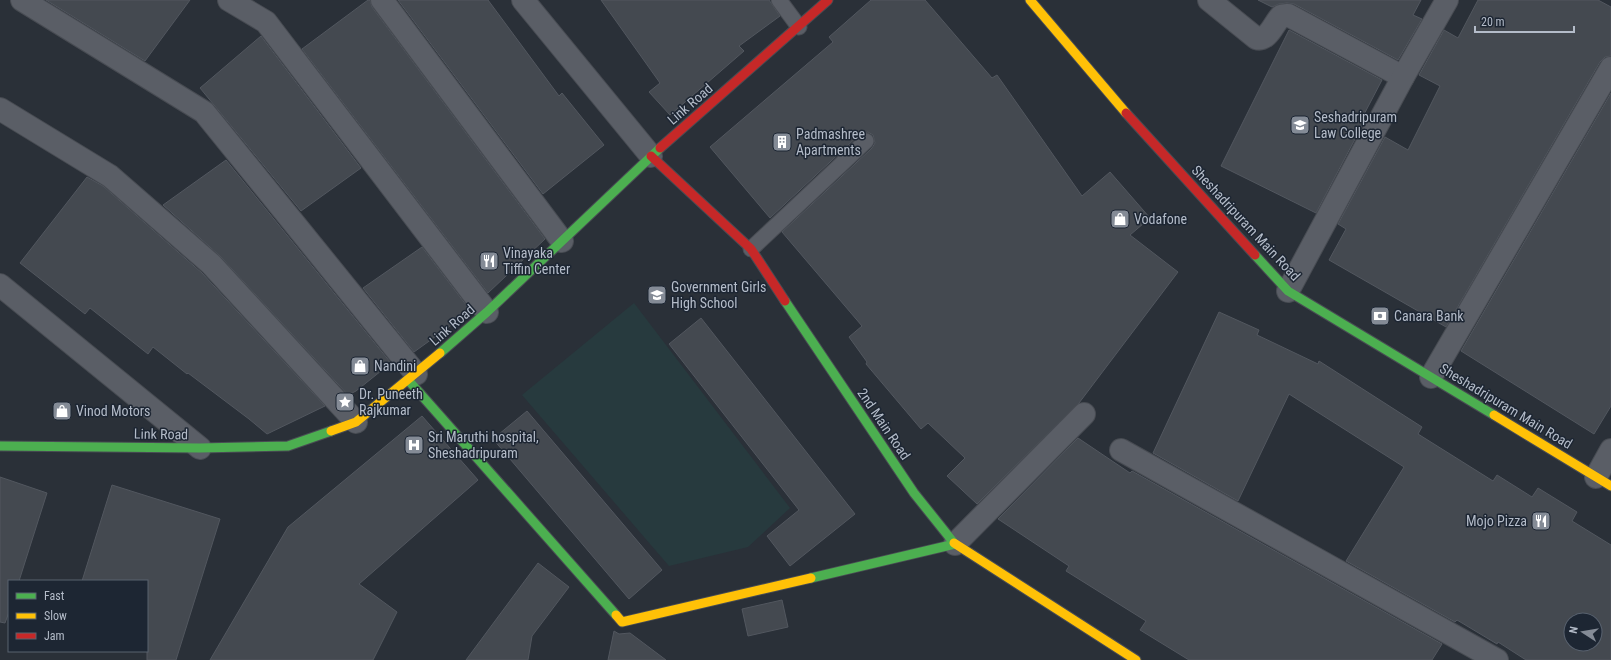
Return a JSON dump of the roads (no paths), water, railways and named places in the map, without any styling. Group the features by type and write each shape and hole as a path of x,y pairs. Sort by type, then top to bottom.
{"main road":[{"name":"Link Road","path":"0,446 200,448 288,446 356,422 412,378 487,312 651,156 828,0"},
{"name":"Sheshadripuram Main Road","path":"1030,0 1121,108 1288,291 1603,481"},
{"name":"2nd Main Road","path":"651,156 751,249 914,493 955,544 1136,660"},
{"path":"412,378 622,622 955,544"}],"street":[{"path":"22,0 204,112 412,378"},
{"path":"229,0 266,22 487,312"},
{"path":"382,0 562,240"},
{"path":"523,0 651,156"},
{"path":"1209,0 1256,38 1261,39 1265,37 1281,16 1288,15 1403,76"},
{"path":"1288,291 1403,76 1447,0"},
{"path":"1431,377 1611,68"},
{"path":"0,109 110,176 211,264 356,422"},
{"path":"0,285 200,448"},
{"path":"955,544 1084,414"},
{"path":"1121,450 1497,660"},
{"path":"1603,481 1611,450"}],"lane":[{"path":"779,0 799,27"},
{"path":"751,249 866,141"}],"place":[{"name":"Seshadripuram Law College","path":"1300,125"},
{"name":"Padmashree Apartments","path":"782,142"},
{"name":"Vodafone","path":"1120,219"},
{"name":"Vinayaka Tiffin Center","path":"489,261"},
{"name":"Government Girls High School","path":"657,295"},
{"name":"Canara Bank","path":"1380,316"},
{"name":"Nandini","path":"360,366"},
{"name":"Dr. Puneeth Rajkumar","path":"345,402"},
{"name":"Vinod Motors","path":"62,411"},
{"name":"Sri Maruthi hospital, Sheshadripuram","path":"414,445"},
{"name":"Mojo Pizza","path":"1541,521"}]}
